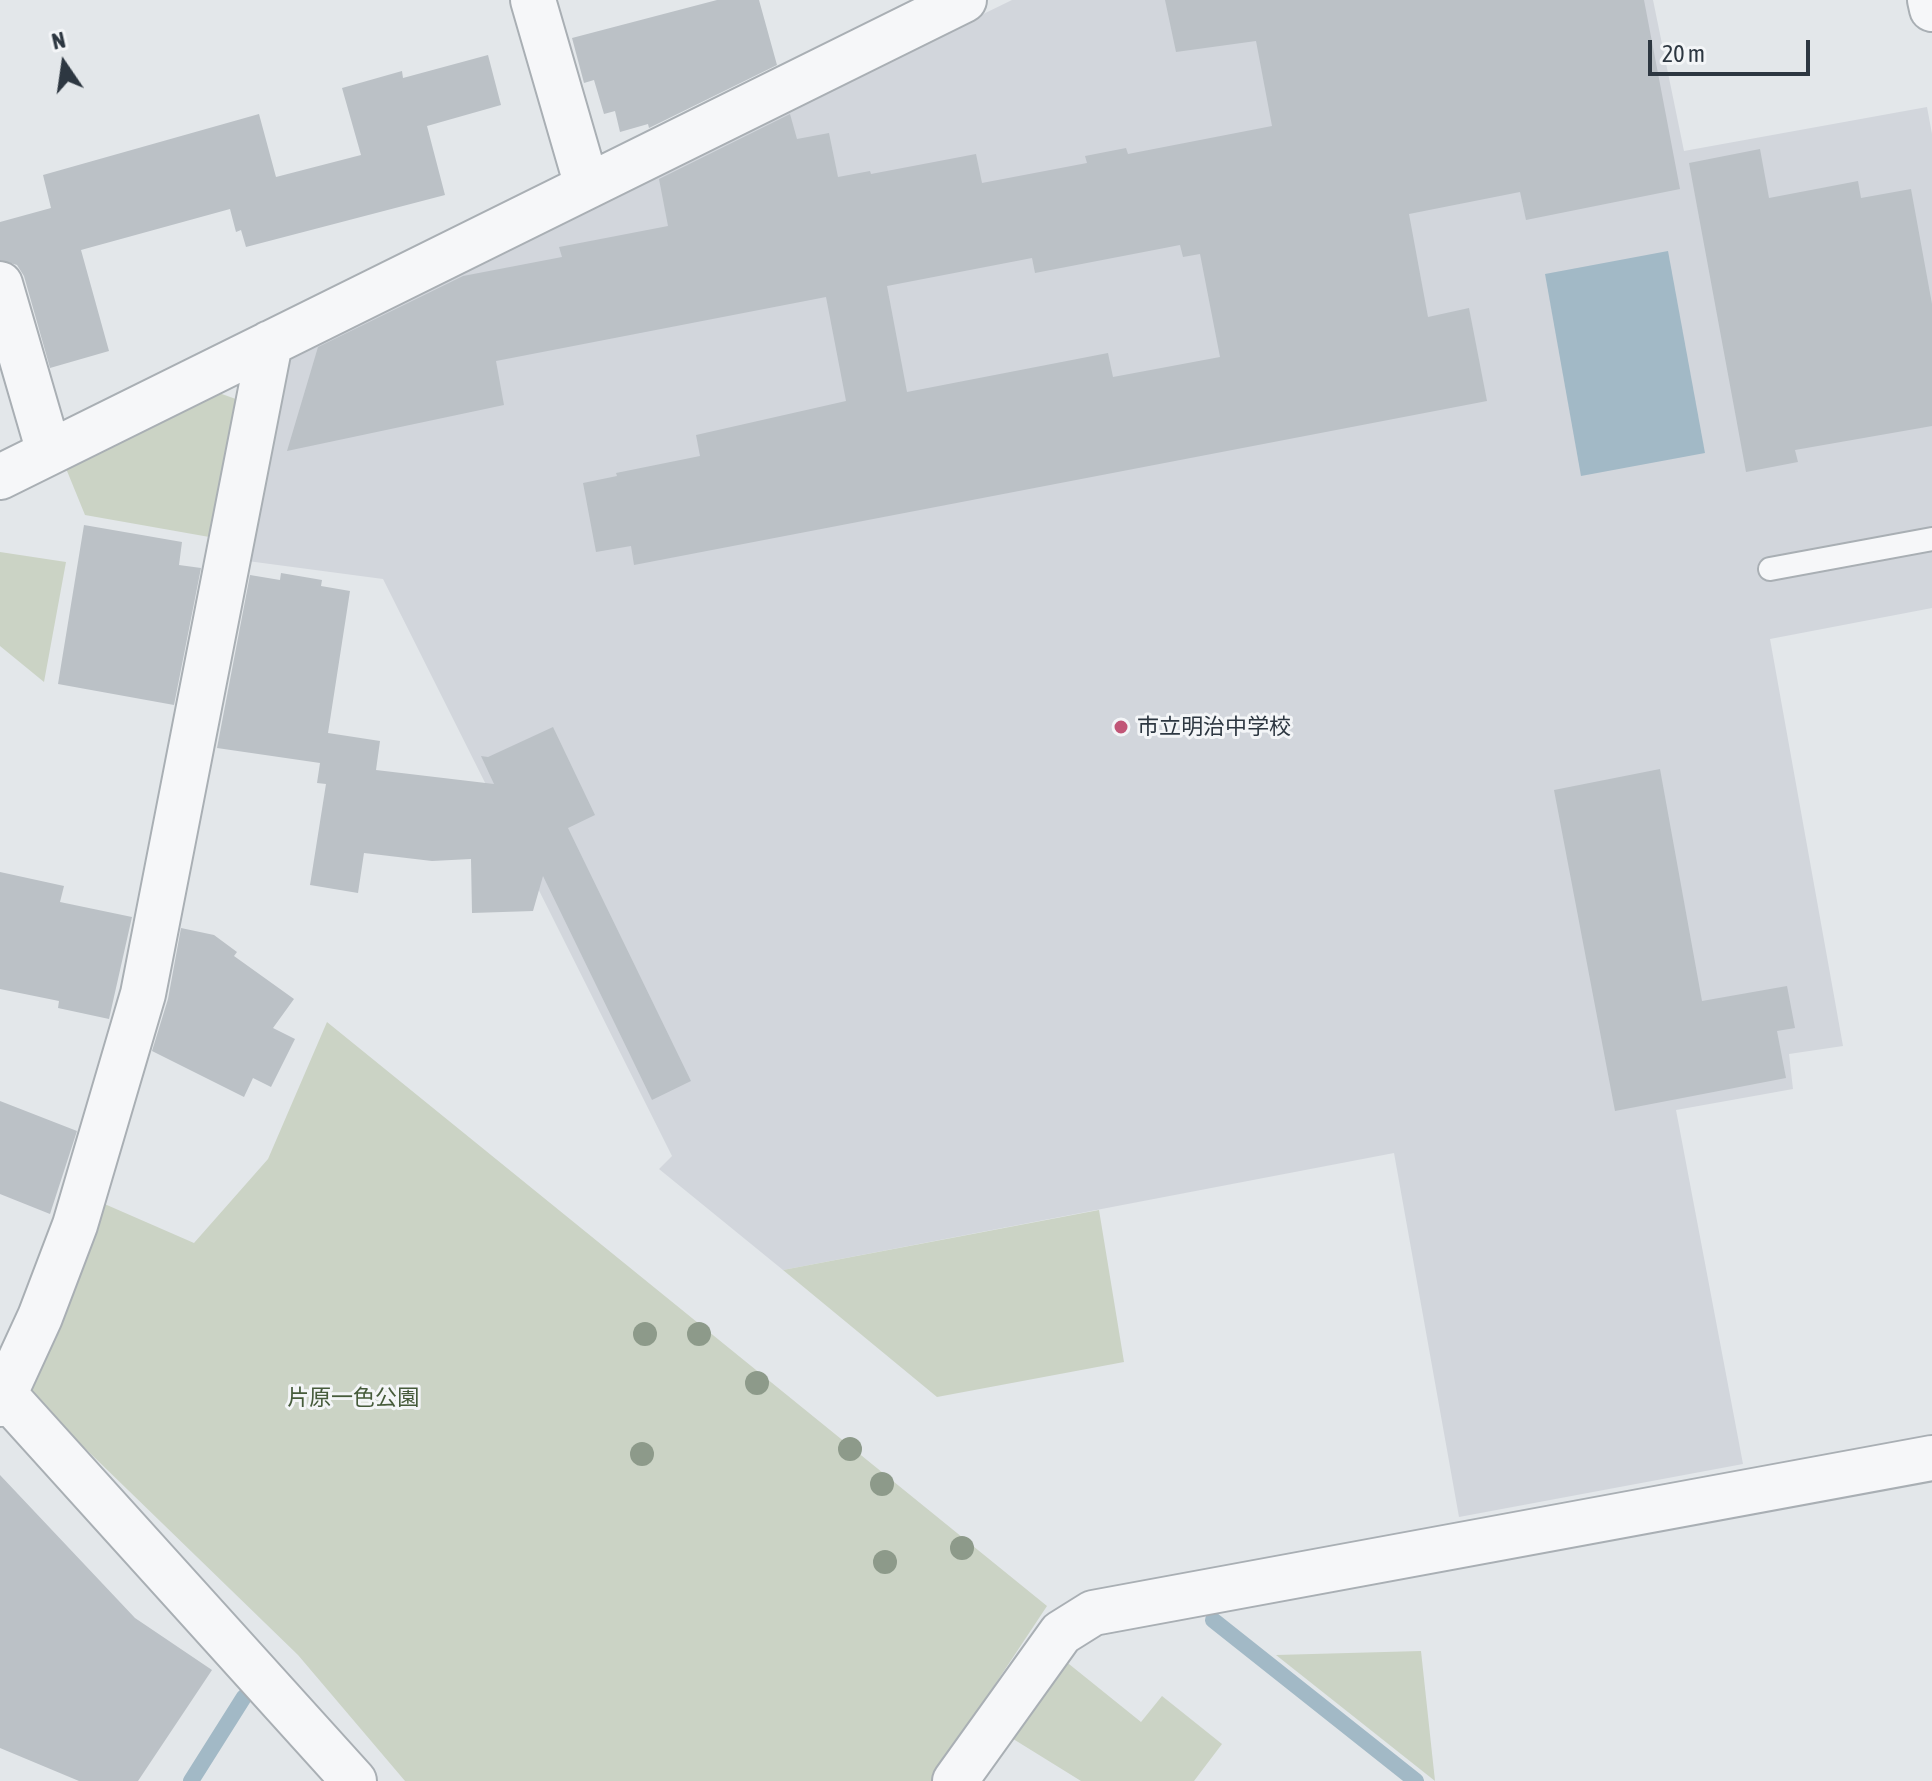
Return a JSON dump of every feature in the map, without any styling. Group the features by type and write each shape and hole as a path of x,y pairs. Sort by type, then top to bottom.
{"street":[{"path":"533,0 587,186"},
{"path":"0,477 964,0"},
{"path":"1930,0 1932,9"},
{"path":"0,284 49,452"},
{"path":"270,343 143,994 75,1225 3,1399 354,1781"},
{"path":"955,1781 1061,1633 1093,1613 1932,1458"}],"lane":[{"path":"1770,569 1932,539"}],"shaded area":[{"name":"市立明治中学校","path":"1012,0 1653,0 1684,151 1927,107 1932,134 1932,608 1770,639 1843,1046 1789,1054 1793,1089 1676,1110 1743,1464 1459,1517 1394,1153 783,1270 659,1169 672,1156 383,579 240,560 283,356"}],"green space":[{"path":"219,393 247,403 215,538 85,515 65,466"},
{"path":"0,552 66,562 44,682 0,646"},
{"name":"片原一色公園","path":"327,1022 1047,1606 931,1781 405,1781 298,1655 27,1392 100,1202 194,1243 268,1159"},
{"path":"1099,1210 1124,1362 937,1397 783,1270"},
{"path":"1421,1651 1435,1781 1276,1655"},
{"path":"1064,1660 1141,1722 1162,1696 1222,1744 1194,1781 1081,1781 1010,1737"}],"water":[{"path":"1668,251 1705,453 1581,476 1545,274"}],"building":[{"path":"717,0 759,0 777,65 649,128 648,124 620,132 615,111 604,114 594,80 584,83 572,38"},
{"path":"1165,0 1644,0 1680,189 1526,220 1520,192 1409,214 1428,317 1469,308 1487,401 634,565 631,546 596,552 583,483 700,456 696,435 846,401 826,297 496,361 504,405 287,451 318,347 463,276 562,257 559,247 668,226 659,179 790,114 797,139 829,133 838,177 870,171 871,174 976,154 982,183 1087,163 1085,156 1126,148 1128,154 1272,126 1256,41 1176,52","holes":["1180,245 1183,257 1200,254 1220,357 1113,377 1108,353 907,392 887,286 1032,258 1035,273"]},
{"path":"488,55 501,105 427,126 445,195 246,247 241,230 236,232 230,209 81,250 109,351 50,368 24,276 17,265 0,260 0,222 51,208 43,175 259,114 276,177 361,155 342,88 402,71 403,78"},
{"path":"1760,149 1769,198 1858,181 1861,198 1911,189 1932,304 1932,426 1795,450 1798,462 1746,472 1689,163"},
{"path":"84,525 182,542 179,565 201,568 174,705 58,684"},
{"path":"281,573 322,580 321,586 350,591 328,733 380,741 376,770 494,784 481,756 488,757 553,727 595,815 568,828 691,1081 652,1100 543,876 533,911 472,913 471,859 432,861 364,853 358,893 310,885 326,784 317,783 320,763 217,748 250,575 280,580"},
{"path":"1660,769 1702,1001 1787,986 1795,1028 1777,1031 1786,1078 1615,1111 1554,790"},
{"path":"0,872 64,886 60,902 132,917 109,1019 58,1008 59,1001 0,989"},
{"path":"181,928 214,935 237,952 234,956 294,999 273,1028 295,1039 271,1087 253,1078 244,1097 152,1051 168,999"},
{"path":"0,1101 77,1131 50,1214 0,1194"},
{"path":"0,1475 135,1618 212,1670 138,1781 79,1781 0,1748"}],"waterway":[{"path":"1213,1620 1416,1781"},
{"path":"191,1781 244,1697"}],"place":[{"name":"市立明治中学校","path":"1121,727"}]}
